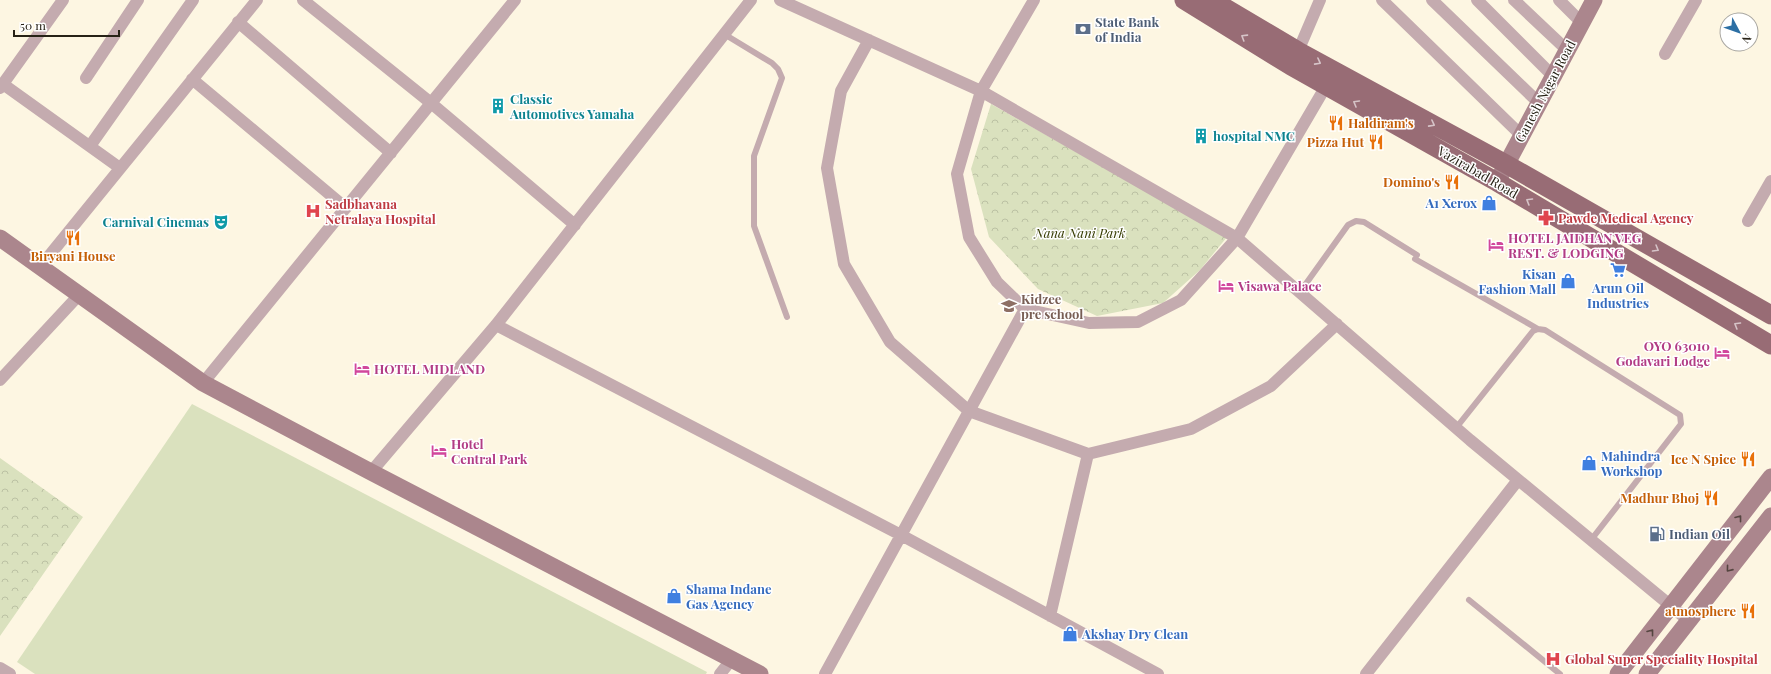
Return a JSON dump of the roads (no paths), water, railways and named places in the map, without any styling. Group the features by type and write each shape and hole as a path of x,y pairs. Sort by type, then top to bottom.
{"main road":[{"name":"Vazirabad Road","path":"1184,0 1294,59 1506,164 1771,315"},
{"name":"Vazirabad Road","path":"1212,0 1294,59 1326,86 1497,182 1771,345"}],"street":[{"path":"63,0 2,86 120,168"},
{"path":"86,78 138,0"},
{"path":"90,146 193,0"},
{"path":"40,267 257,0"},
{"path":"303,0 431,103 575,225"},
{"path":"203,383 515,0"},
{"path":"371,472 496,325 751,0"},
{"path":"780,0 981,91 1237,238 1456,428 1688,620"},
{"path":"1034,0 981,91 957,174 969,237 997,282 1025,309 1089,323 1138,322 1181,300 1237,238 1326,86"},
{"path":"1294,59 1320,0"},
{"path":"1382,0 1522,135"},
{"path":"1432,0 1539,103"},
{"path":"1477,0 1553,76"},
{"path":"1514,0 1567,50"},
{"path":"1558,0 1582,23"},
{"name":"Ganesh Nagar Road","path":"1497,182 1594,0"},
{"path":"1665,54 1696,0"},
{"path":"238,22 391,153"},
{"path":"869,40 841,91 827,168 844,264 890,342 969,411 1088,454 1191,429 1271,386 1337,324"},
{"path":"192,79 346,208"},
{"path":"1748,221 1771,181"},
{"path":"0,238 203,383 760,674"},
{"path":"0,380 79,295"},
{"path":"825,674 1025,309"},
{"path":"496,325 901,535 1158,674"},
{"path":"1050,616 1088,454"},
{"path":"1618,674 1771,477"},
{"path":"1366,674 1518,480"},
{"path":"1647,674 1771,516"},
{"path":"720,674 732,659"},
{"path":"0,668 10,674"}],"lane":[{"path":"724,34 772,63 778,69 782,78 754,156 754,226 787,317"},
{"path":"1300,292 1348,225 1356,221 1364,222 1416,257 1538,329 1545,330 1680,415 1682,420 1681,424 1591,540"},
{"path":"1456,428 1533,331 1538,329"},
{"path":"1468,600 1560,674"}],"place":[{"name":"State Bank of India","path":"1083,29"},
{"name":"Classic Automotives Yamaha","path":"498,106"},
{"name":"Haldiram's","path":"1336,123"},
{"name":"hospital NMC","path":"1201,136"},
{"name":"Pizza Hut","path":"1376,142"},
{"name":"Domino's","path":"1452,182"},
{"name":"A1 Xerox","path":"1489,203"},
{"name":"Sadbhavana Netralaya Hospital","path":"313,211"},
{"name":"Pawde Medical Agency","path":"1546,218"},
{"name":"Carnival Cinemas","path":"221,222"},
{"name":"Biryani House","path":"73,238"},
{"name":"HOTEL JAIDHAN VEG REST. & LODGING","path":"1496,245"},
{"name":"Arun Oil Industries","path":"1618,270"},
{"name":"Kisan Fashion Mall","path":"1568,281"},
{"name":"Visawa Palace","path":"1226,286"},
{"name":"Kidzee pre school","path":"1009,306"},
{"name":"OYO 63010 Godavari Lodge","path":"1722,353"},
{"name":"HOTEL MIDLAND","path":"362,369"},
{"name":"Hotel Central Park","path":"439,451"},
{"name":"Ice N Spice","path":"1748,459"},
{"name":"Mahindra Workshop","path":"1589,463"},
{"name":"Madhur Bhoj","path":"1711,498"},
{"name":"Indian Oil","path":"1657,534"},
{"name":"Shama Indane Gas Agency","path":"674,596"},
{"name":"atmosphere","path":"1748,611"},
{"name":"Akshay Dry Clean","path":"1070,634"},
{"name":"Global Super Speciality Hospital","path":"1553,659"}],"park label":[{"name":"Nana Nani Park","path":"1080,233"}]}
